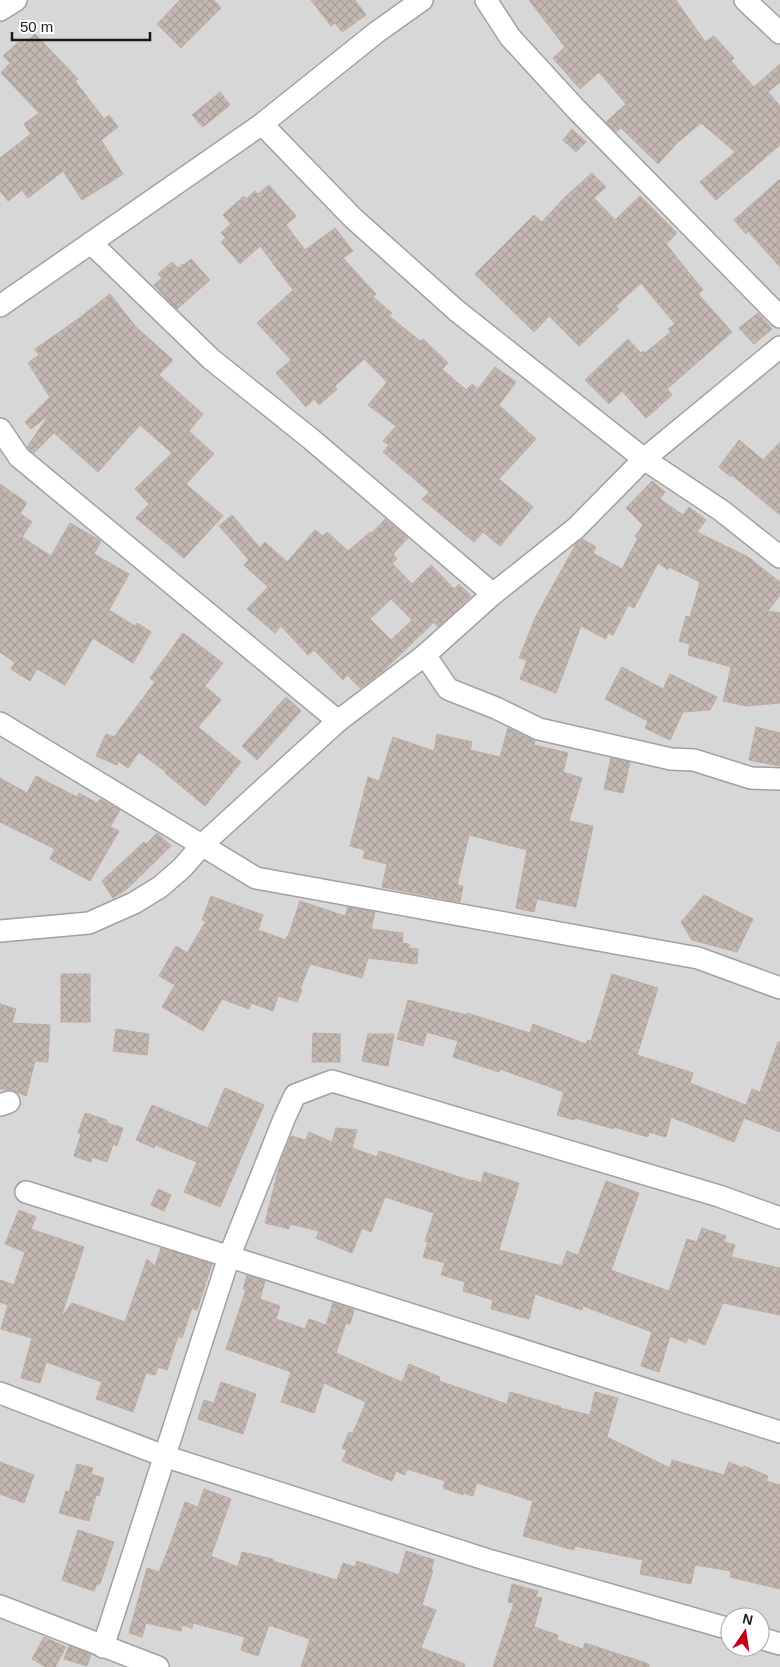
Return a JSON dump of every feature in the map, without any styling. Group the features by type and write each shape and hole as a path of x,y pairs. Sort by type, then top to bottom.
{"street":[{"path":"0,10 16,0"},
{"path":"0,306 262,124 377,32 422,0"},
{"path":"486,0 510,37 570,102 780,317"},
{"path":"745,0 780,33"},
{"path":"262,124 353,218 457,311 644,459 722,511 780,557"},
{"path":"91,243 211,359 311,439 493,594"},
{"path":"0,931 89,923 134,903 160,887 182,868 203,844 338,721 425,655 493,594 576,528 644,459 780,347"},
{"path":"0,429 19,457 338,721"},
{"path":"425,655 448,689 496,708 540,729 662,757 694,760 751,778 780,779"},
{"path":"0,723 203,844 256,878 698,958 780,988"},
{"path":"103,1647 229,1257 295,1095 332,1081 710,1193 780,1218"},
{"path":"26,1192 780,1432"},
{"path":"0,1393 164,1456 488,1560 720,1626"},
{"path":"0,1606 158,1667"}],"shaded area":[{"path":"0,0 780,0 780,1667 0,1667"}],"building":[{"path":"180,0 214,0 221,8 181,48 157,24"},
{"path":"311,0 355,0 366,15 342,32 335,23 331,26"},
{"path":"529,0 676,0 705,42 714,36 734,58 731,61 754,87 780,64 780,82 768,92 780,106 780,145 716,200 700,182 735,152 701,123 677,143 658,164 621,128 616,132 606,122 626,104 599,72 580,89 553,58 565,47"},
{"path":"35,34 78,79 75,81 104,119 109,115 118,127 101,140 123,174 82,200 63,171 28,198 22,190 8,201 0,191 0,158 31,134 24,124 39,113 1,73 10,63 3,56 21,40 24,44"},
{"path":"220,92 230,105 203,127 192,115"},
{"path":"572,129 586,142 576,152 563,140"},
{"path":"592,173 606,187 594,198 615,220 640,196 677,233 666,244 703,290 698,294 732,332 667,389 672,395 646,418 622,391 609,404 585,380 628,339 641,353 643,351 645,353 671,332 668,329 675,324 641,283 616,306 619,309 579,346 549,316 534,332 475,274 534,215 542,222 564,198"},
{"path":"780,179 780,267 748,231 746,234 734,220"},
{"path":"269,185 296,216 286,225 305,250 335,228 353,251 343,258 376,294 373,297 392,313 389,316 420,341 423,339 448,363 442,369 466,390 472,384 478,389 495,367 516,382 499,405 536,439 499,479 533,507 500,546 483,532 474,542 422,499 429,492 383,452 389,445 383,441 396,426 368,405 387,382 364,359 335,386 337,389 319,405 314,399 306,407 276,373 291,360 257,323 293,290 260,246 240,264 221,242 226,238 221,233 231,224 223,215 244,196 246,199 255,191 258,194"},
{"path":"191,259 210,280 177,309 154,285 162,278 158,274 172,262 178,268"},
{"path":"110,294 136,327 173,360 159,375 203,414 189,431 214,454 186,484 223,516 184,558 136,518 149,504 135,489 172,453 140,425 98,472 54,433 34,453 27,447 49,415 31,429 25,422 50,397 28,363 39,355 35,349"},
{"path":"758,313 772,329 754,344 739,328"},
{"path":"739,440 763,460 780,442 780,515 732,475 731,477 719,467"},
{"path":"652,481 665,492 660,499 683,515 689,507 706,520 697,532 748,557 780,582 780,595 768,611 780,613 780,703 746,706 723,701 731,667 688,655 690,644 679,641 686,616 690,617 700,582 669,567 668,570 658,563 634,608 628,605 613,635 608,633 606,639 581,626 556,693 520,679 527,660 519,658 536,616 576,544 582,539 596,547 593,553 622,569 638,538 635,536 643,525 626,508"},
{"path":"0,484 27,503 20,513 32,522 22,537 51,556 70,523 101,541 94,554 129,574 109,610 135,626 137,623 151,632 133,663 93,638 65,685 37,669 30,681 11,669 15,663 0,652"},
{"path":"232,515 260,548 265,542 287,562 315,530 323,536 327,532 348,551 370,532 372,533 385,519 408,538 393,554 397,559 392,563 412,584 431,565 454,589 459,584 471,596 438,627 434,622 383,671 360,688 347,675 343,680 314,650 308,655 281,626 275,633 247,609 268,587 244,565 249,560 219,526","holes":["391,599 412,620 391,640 370,619"]},
{"path":"183,633 223,663 205,686 221,700 198,727 241,762 205,806 166,772 139,752 128,768 118,761 117,765 96,756 106,734 114,737 155,682 150,678"},
{"path":"622,667 663,689 670,674 717,697 710,710 683,712 670,740 645,728 648,721 605,699"},
{"path":"286,697 301,711 257,760 242,746"},
{"path":"756,727 780,733 780,766 749,760"},
{"path":"508,728 535,741 534,745 568,753 563,772 582,778 569,821 593,826 576,907 537,899 534,912 516,908 527,850 469,835 457,885 463,886 460,902 382,887 387,864 363,858 365,850 350,846 368,777 379,781 393,737 434,751 437,734 472,742 470,750 500,757"},
{"path":"611,758 630,762 623,793 604,789"},
{"path":"36,776 77,797 79,793 97,803 100,799 120,810 110,827 119,831 90,881 50,859 55,849 0,822 0,778 27,793"},
{"path":"157,833 171,846 128,888 113,898 102,881 144,842 146,844"},
{"path":"704,895 753,919 737,952 692,940 681,922"},
{"path":"211,896 263,915 258,930 286,940 300,901 345,916 348,907 375,912 371,929 403,933 402,943 409,944 408,948 418,949 417,964 368,958 362,978 310,964 297,1002 278,996 273,1011 251,1003 249,1009 222,999 203,1031 162,1007 175,985 159,976 176,946 187,953 206,921 202,920"},
{"path":"61,974 90,974 90,1022 61,1022"},
{"path":"612,974 658,988 637,1055 693,1073 690,1083 746,1105 752,1089 760,1092 778,1042 780,1042 780,1132 744,1118 734,1142 671,1117 666,1137 649,1132 648,1137 575,1118 574,1120 557,1115 564,1092 500,1069 499,1072 453,1057 458,1041 427,1032 423,1046 397,1039 408,1000 466,1015 467,1013 530,1033 533,1024 586,1044 588,1040 591,1041"},
{"path":"0,1004 16,1009 12,1023 50,1025 48,1062 35,1061 26,1096 12,1090 0,1089"},
{"path":"116,1029 149,1034 147,1055 113,1051"},
{"path":"313,1033 340,1034 340,1062 312,1062"},
{"path":"368,1034 394,1034 388,1066 362,1061"},
{"path":"225,1088 264,1105 220,1207 184,1192 197,1162 155,1145 154,1148 136,1140 152,1105 208,1128"},
{"path":"85,1113 107,1120 107,1123 123,1128 117,1146 113,1144 107,1162 92,1157 91,1162 74,1156 81,1134 78,1133"},
{"path":"336,1128 357,1130 352,1148 377,1157 379,1151 481,1183 484,1172 519,1183 499,1250 562,1266 567,1251 578,1255 606,1181 639,1193 611,1270 669,1291 687,1239 697,1242 702,1228 726,1236 724,1242 735,1245 731,1257 780,1268 780,1315 723,1303 705,1345 688,1338 686,1343 670,1336 659,1372 641,1366 652,1332 583,1306 582,1310 535,1294 529,1319 491,1309 493,1300 463,1291 465,1282 441,1275 445,1263 423,1257 428,1242 425,1241 434,1213 385,1197 371,1232 362,1228 352,1253 316,1238 319,1231 290,1224 289,1229 265,1223 280,1163 291,1136 306,1140 309,1132 332,1142"},
{"path":"158,1189 171,1195 164,1211 151,1205"},
{"path":"19,1210 36,1217 31,1229 84,1247 61,1317 72,1303 125,1322 147,1259 155,1266 161,1248 212,1264 197,1310 192,1308 182,1338 178,1336 167,1370 158,1367 155,1375 146,1373 133,1412 96,1399 102,1382 46,1362 40,1383 21,1378 32,1338 1,1329 8,1305 0,1302 0,1280 14,1285 25,1252 5,1244"},
{"path":"247,1275 265,1281 260,1299 280,1306 276,1319 305,1329 309,1319 326,1325 333,1303 354,1310 350,1324 346,1323 336,1353 402,1382 409,1364 440,1377 439,1381 507,1404 510,1392 560,1408 590,1415 595,1392 618,1398 607,1437 670,1468 672,1460 724,1475 729,1462 768,1476 766,1481 780,1485 780,1589 730,1577 731,1571 695,1565 691,1584 640,1574 643,1560 575,1546 574,1550 523,1536 533,1501 477,1483 473,1496 464,1493 463,1495 443,1488 445,1481 407,1469 405,1475 396,1471 392,1481 342,1461 347,1450 342,1448 349,1432 353,1433 366,1402 324,1383 314,1413 281,1402 291,1372 226,1349 246,1290 243,1289"},
{"path":"221,1382 256,1394 243,1434 198,1419 204,1400 214,1403"},
{"path":"0,1462 34,1475 24,1503 0,1494"},
{"path":"77,1464 93,1468 91,1474 104,1478 99,1496 96,1495 89,1521 59,1513 66,1491 69,1492"},
{"path":"204,1489 231,1499 211,1556 238,1567 242,1552 273,1559 273,1561 337,1580 343,1563 355,1567 357,1561 399,1575 406,1551 434,1560 431,1570 433,1570 422,1605 436,1610 421,1648 465,1664 464,1667 301,1667 310,1639 269,1625 258,1656 241,1650 245,1637 193,1623 192,1628 182,1625 181,1631 146,1623 142,1637 129,1633 147,1568 159,1572 185,1502 198,1507"},
{"path":"78,1530 114,1542 100,1584 97,1584 94,1591 62,1580"},
{"path":"512,1584 538,1591 536,1597 542,1598 534,1627 558,1635 557,1640 583,1649 585,1643 649,1664 649,1667 493,1667 514,1603 508,1602"},
{"path":"44,1637 66,1647 55,1667 46,1667 32,1659"},
{"path":"69,1646 91,1654 87,1666 64,1659"}]}
